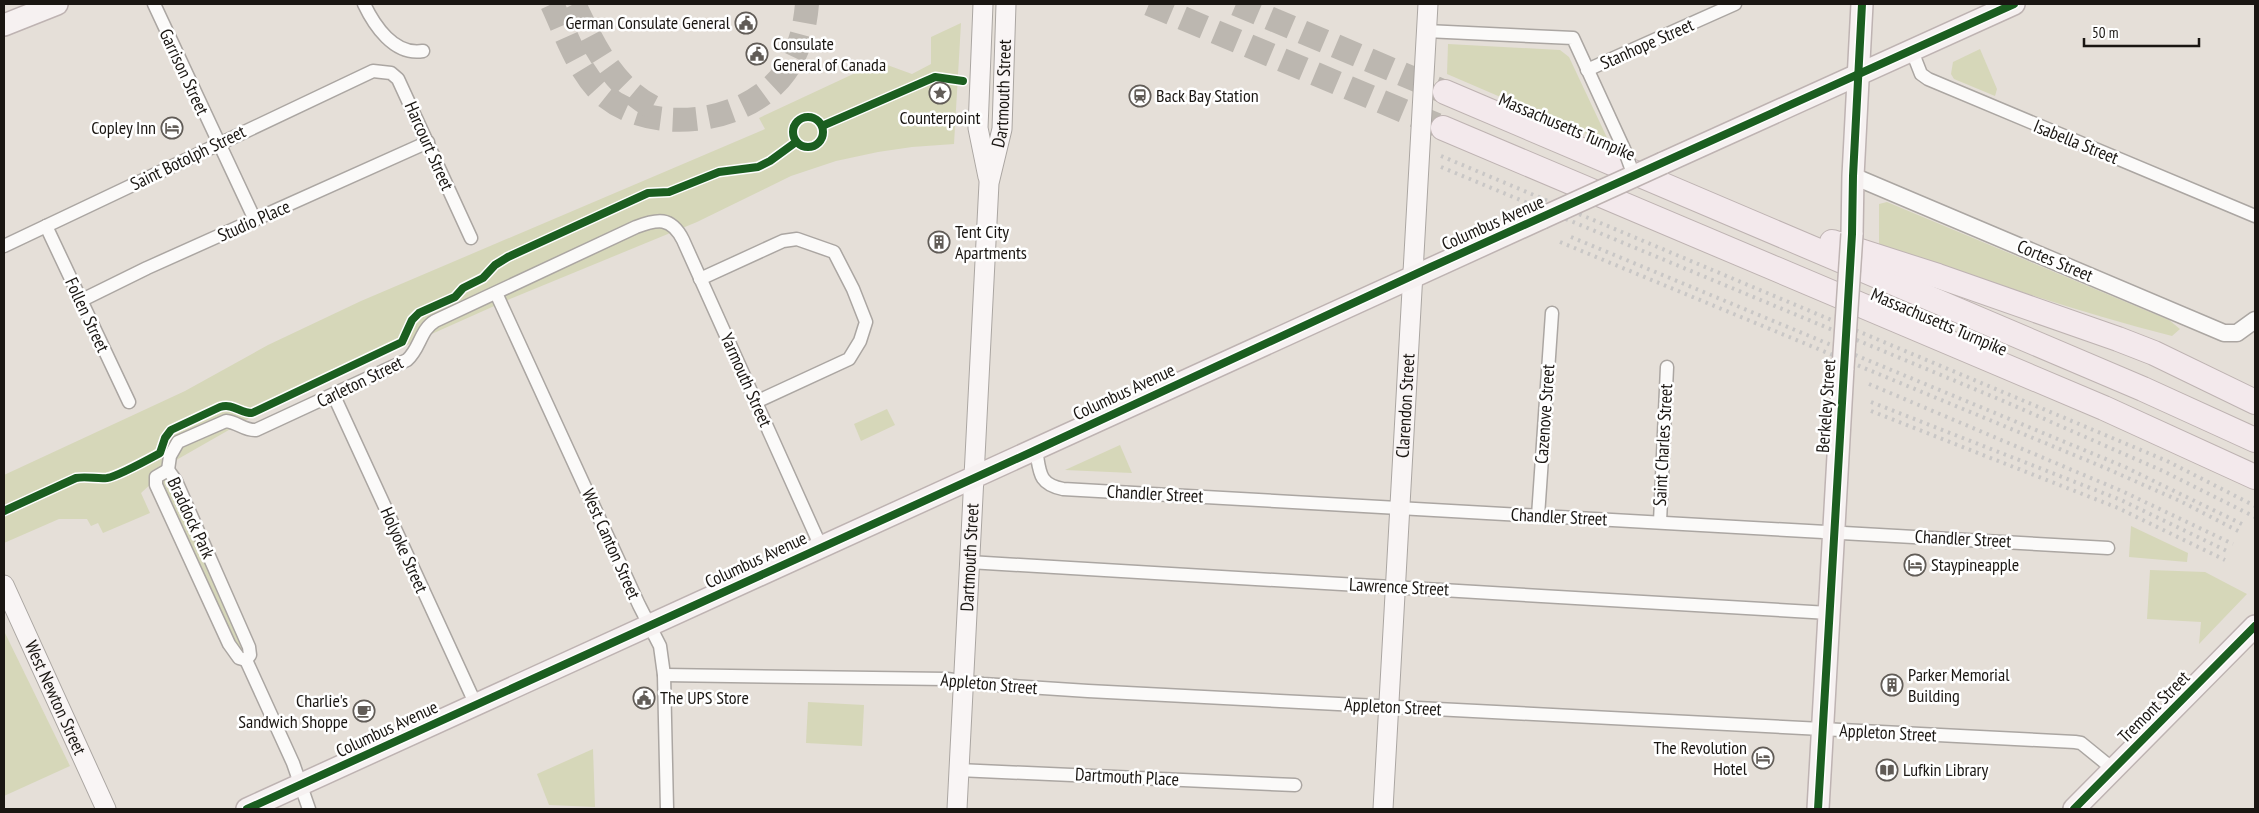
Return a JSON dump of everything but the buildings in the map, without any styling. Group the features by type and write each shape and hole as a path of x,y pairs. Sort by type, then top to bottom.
{"highway":[{"name":"Massachusetts Turnpike","path":"1445,92 2134,385 2255,440"},
{"name":"Massachusetts Turnpike","path":"1443,128 2104,408 2255,477"},
{"path":"1761,226 1846,245 2118,339 2154,353 2255,402"}],"main road":[{"path":"4,25 58,4"},
{"name":"Dartmouth Street","path":"983,4 978,128 990,184"},
{"name":"Dartmouth Street","path":"957,809 990,184 1002,129 1006,4"},
{"name":"Clarendon Street","path":"1383,809 1428,4"},
{"name":"Berkeley Street","path":"1818,809 1828,613 1852,234 1853,176 1862,4"},
{"name":"Columbus Avenue","path":"247,809 1036,450 1412,276 2014,4"},
{"name":"West Newton Street","path":"4,585 106,809"},
{"name":"Tremont Street","path":"2074,809 2255,626"}],"street":[{"name":"Garrison Street","path":"154,4 217,143 255,220"},
{"path":"364,4 378,30 386,38 406,49 423,51"},
{"name":"Stanhope Street","path":"1426,31 1573,38 1587,70 1735,4"},
{"name":"Isabella Street","path":"1912,51 1920,74 1928,79 2255,216"},
{"path":"1587,70 1622,143 1634,176"},
{"name":"Saint Botolph Street","path":"4,246 217,143 373,71"},
{"name":"Harcourt Street","path":"373,71 386,72 397,77 471,238"},
{"name":"Studio Place","path":"80,301 147,268 428,142"},
{"name":"Cortes Street","path":"1853,176 2224,333 2237,333 2255,320"},
{"name":"Yarmouth Street","path":"663,221 674,226 680,234 821,547"},
{"name":"Carleton Street","path":"168,470 170,456 176,445 199,432 226,421 234,422 248,430 256,430 334,396 407,360 414,354 424,332 430,324 636,227 649,222 663,221"},
{"name":"Follen Street","path":"46,226 80,301 130,402"},
{"path":"700,279 783,241 793,239 827,248 834,252 853,289 866,322 860,341 850,358 756,402"},
{"name":"West Canton Street","path":"496,293 649,626 660,646 664,675 668,809"},
{"name":"Cazenove Street","path":"1538,516 1552,313"},
{"name":"Saint Charles Street","path":"1660,522 1666,367"},
{"name":"Holyoke Street","path":"334,396 476,705"},
{"name":"Chandler Street","path":"1036,450 1044,482 1053,487 1063,489 2108,548"},
{"name":"Braddock Park","path":"168,470 176,481 249,647 250,655 246,660 239,658 232,648 156,485 156,477 168,470"},
{"name":"Lawrence Street","path":"969,562 1828,613"},
{"name":"Braddock Park","path":"246,660 301,784 308,809"},
{"name":"Appleton Street","path":"664,675 964,681 1088,692 2076,742 2081,743 2113,769"},
{"name":"Dartmouth Place","path":"958,770 1295,785"}],"green space":[{"path":"961,23 954,144 878,152 836,161 791,176 697,222 510,299 342,374 301,389 178,459 141,493 150,513 103,533 98,523 91,526 87,519 59,519 4,543 4,475 185,391 268,345 361,301 765,129 759,118 879,62 912,74 931,64 931,37"},
{"path":"1448,44 1560,50 1569,57 1610,144 1447,74"},
{"path":"1980,49 1997,89 1995,96 1954,79 1951,74 1953,62"},
{"path":"1887,202 2169,320 2180,329 2172,336 2098,316 1879,244 1879,204"},
{"path":"887,409 895,425 861,441 854,424"},
{"path":"1120,445 1132,473 1065,470"},
{"path":"164,479 168,483 241,637 244,653 231,640 159,480"},
{"path":"2131,526 2188,553 2187,562 2129,557"},
{"path":"2150,570 2205,572 2247,594 2199,644 2201,622 2147,619"},
{"path":"4,631 70,766 4,796"},
{"path":"808,702 864,705 862,746 806,743"},
{"path":"593,749 595,807 549,805 537,774"}],"tunnel":[{"path":"552,4 580,65 605,96 625,109 649,116 674,120 700,118 725,113 748,103 769,90 785,72 798,48 805,22 807,4"},
{"path":"574,4 598,51 618,79 643,101 659,110"},
{"path":"1149,4 1442,127"},
{"path":"1236,4 1445,92"}],"railway":[{"path":"1441,156 2167,461 2255,506"},
{"path":"1441,167 2001,400 2163,471 2255,517"},
{"path":"1571,237 2125,467 2244,525"},
{"path":"1560,242 2103,467 2180,501 2240,532"},
{"path":"1869,384 2124,492 2233,544"},
{"path":"1871,402 2121,500 2229,552"},
{"path":"1871,411 2118,508 2225,560"}],"cycle path":[{"path":"1818,809 1852,234 1853,176 1862,4"},
{"path":"247,809 1036,450 1431,267 2014,4"},
{"path":"822,126 935,77 963,81"},
{"path":"808,117 819,121 823,132 819,143 808,147 797,143 793,132 797,121 808,117"},
{"path":"4,511 76,478 107,478 126,471 160,453 165,438 171,430 220,407 229,406 252,413 402,342 412,320 419,313 455,297 463,288 483,278 495,265 508,257 648,193 669,192 719,172 758,167 770,161 796,142"},
{"path":"2074,809 2255,626"}],"place":[{"name":"German Consulate General","path":"746,23"},
{"name":"Consulate General of Canada","path":"757,54"},
{"name":"Counterpoint","path":"940,93"},
{"name":"Back Bay Station","path":"1140,96"},
{"name":"Copley Inn","path":"172,128"},
{"name":"Tent City Apartments","path":"939,242"},
{"name":"Staypineapple","path":"1915,565"},
{"name":"Parker Memorial Building","path":"1892,685"},
{"name":"The UPS Store","path":"644,698"},
{"name":"Charlie's Sandwich Shoppe","path":"364,711"},
{"name":"The Revolution Hotel","path":"1763,758"},
{"name":"Lufkin Library","path":"1887,770"}]}
